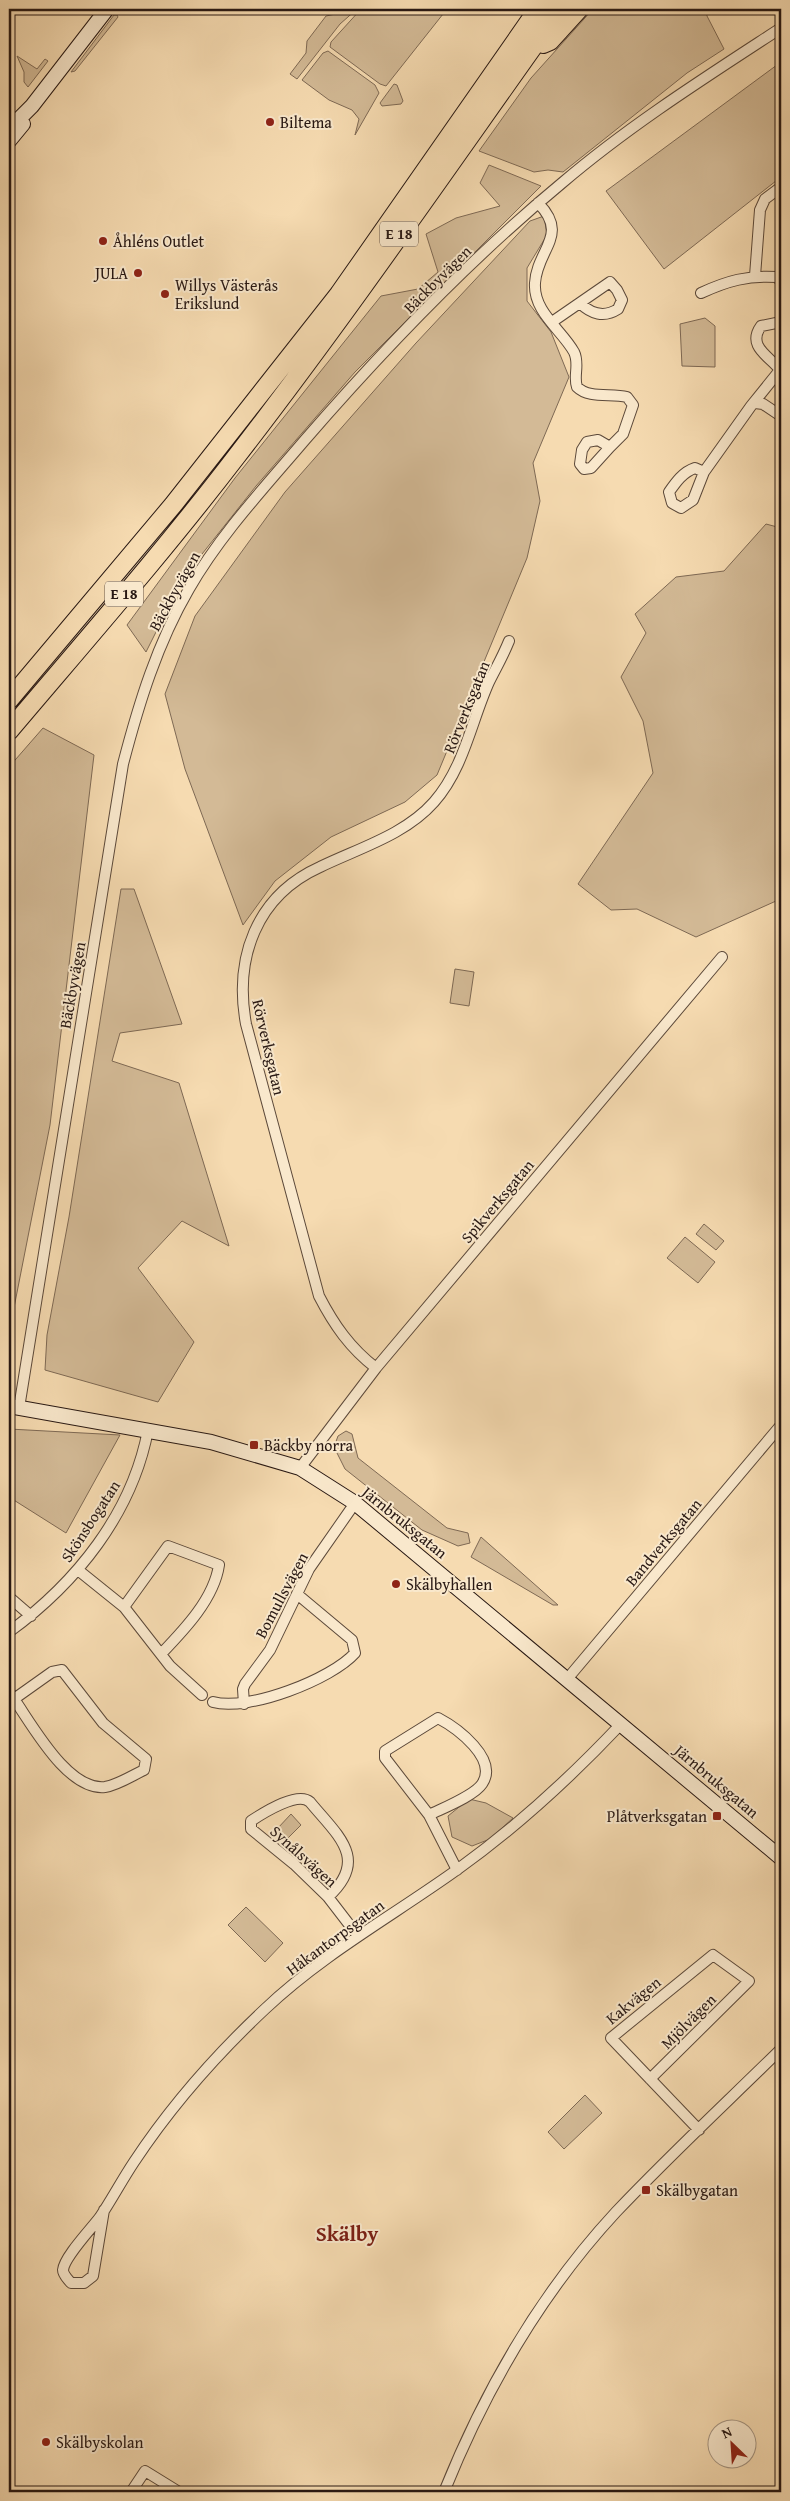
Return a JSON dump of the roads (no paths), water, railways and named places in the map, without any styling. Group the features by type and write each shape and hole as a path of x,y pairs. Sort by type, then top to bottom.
{"highway":[{"name":"E 18","path":"9,700 173,506 339,294 538,9"},
{"name":"E 18","path":"9,731 174,536 236,458 291,385 560,9"},
{"name":"E 18","path":"531,49 550,41 579,9"}],"street":[{"path":"9,129 32,106 107,9"},
{"name":"Bäckbyvägen","path":"14,1407 123,764 147,683 168,628 209,557 245,511 325,417 428,307 538,203 631,128 781,28"},
{"path":"9,142 31,112 32,106"},
{"path":"754,276 760,210 765,200 781,187"},
{"path":"538,203 552,222 553,234 537,269 535,293 539,305 574,352 577,363 576,382 582,391 624,396 630,400 632,405 623,434 610,447"},
{"path":"701,294 729,281 754,276 777,276 781,282"},
{"path":"552,322 580,303"},
{"path":"704,472 780,369 761,353 758,335 761,326 781,322"},
{"path":"755,403 763,404 781,416"},
{"name":"Rörverksgatan","path":"376,1368 357,1352 338,1330 319,1296 251,1046 243,1009 243,972 246,955 258,924 270,906 287,888 318,867 400,830 434,802 458,766 489,682 509,641"},
{"name":"Spikverksgatan","path":"300,1468 376,1368 722,957"},
{"name":"Järnbruksgatan","path":"14,1407 211,1442 300,1468 355,1503 568,1678 781,1858"},
{"name":"Bandverksgatan","path":"568,1678 781,1425"},
{"name":"Skönsbogatan","path":"9,1632 31,1616 78,1570 122,1506 142,1462 148,1430"},
{"name":"Bomullsvägen","path":"244,1704 243,1689 245,1684 270,1650 309,1569 355,1503"},
{"path":"124,1607 168,1546 213,1561 219,1565 212,1588 200,1607 183,1631 161,1654"},
{"path":"78,1570 124,1607 170,1666 202,1695"},
{"path":"214,1702 229,1705 244,1704 273,1697 301,1686 344,1662 355,1652 352,1640 297,1594"},
{"path":"9,1597 31,1616"},
{"path":"62,1670 102,1723 146,1760 144,1770 105,1787 88,1785 74,1777 61,1764 11,1696 52,1672 62,1670"},
{"path":"429,1815 474,1791 482,1784 485,1776 486,1763 477,1749 457,1728 438,1718 385,1751 384,1758 429,1815 456,1870"},
{"name":"Håkantorpsgatan","path":"104,2210 93,2276 84,2283 71,2283 64,2273 63,2267 104,2210 139,2154 172,2110 215,2059 266,2007 358,1936 456,1870 528,1816 561,1786 621,1724"},
{"name":"Synålsvägen","path":"328,1897 341,1885 345,1877 349,1855 344,1843 306,1799 297,1798 263,1813 251,1821 252,1829 294,1864 328,1897 358,1936"},
{"name":"Kakvägen","path":"700,2130 611,2038 713,1955 749,1981 746,1984"},
{"name":"Mjölvägen","path":"650,2079 746,1984"},
{"path":"444,2492 502,2371 557,2285 616,2213 781,2049"},
{"path":"131,2492 145,2471 179,2492"}],"place":[{"name":"Biltema","path":"270,122"},
{"name":"Åhléns Outlet","path":"103,241"},
{"name":"JULA","path":"138,273"},
{"name":"Willys Västerås Erikslund","path":"165,294"},
{"name":"Bäckby norra","path":"254,1445"},
{"name":"Skälbyhallen","path":"396,1584"},
{"name":"Plåtverksgatan","path":"717,1816"},
{"name":"Skälbygatan","path":"646,2190"},
{"name":"Skälbyskolan","path":"46,2442"}],"district":[{"name":"Skälby","path":"347,2234"}]}
